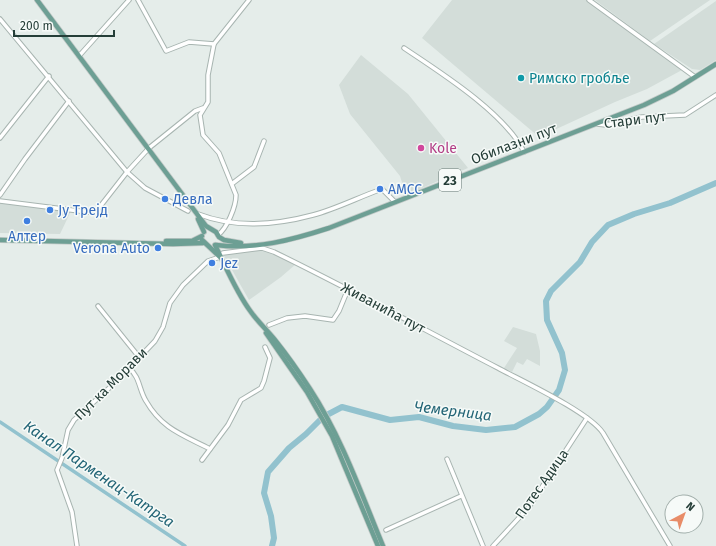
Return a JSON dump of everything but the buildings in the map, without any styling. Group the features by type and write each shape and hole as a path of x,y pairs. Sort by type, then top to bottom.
{"main road":[{"path":"0,240 158,242 192,240 210,229 197,215 149,148 37,0"},
{"name":"Обилазни пут","path":"265,246 308,235 658,99 716,64"},
{"path":"197,215 203,234 203,243"},
{"name":"23","path":"210,229 230,242 265,246"},
{"path":"217,234 216,245 220,255 247,307 264,329 274,338 308,391 350,463 383,546"},
{"path":"158,242 173,244 203,243 220,255"},
{"name":"23","path":"209,247 216,245 265,246"},
{"path":"220,255 228,246"},
{"path":"333,434 378,546"}],"street":[{"path":"79,56 130,0"},
{"path":"138,0 166,51 189,42 214,44"},
{"path":"217,234 227,222 236,202 233,183 219,153 204,135 199,121 203,108 208,102 208,75 214,44 249,0"},
{"path":"589,0 695,77"},
{"path":"0,19 49,76 127,172 145,188 188,211"},
{"path":"404,48 451,79 492,113 519,142 524,152"},
{"path":"0,138 49,76"},
{"name":"Стари пут","path":"596,124 606,125 642,117 685,115 716,95"},
{"path":"0,195 69,101"},
{"path":"0,202 91,214 98,210 127,172 149,148 195,111 203,108"},
{"path":"233,183 254,167 264,141"},
{"path":"197,215 227,222 269,223 313,215 382,189 395,202"},
{"name":"Живанића пут","path":"208,261 220,255 265,246 536,389 586,418"},
{"name":"Пут ка Морави","path":"77,546 72,512 57,473 68,430 74,420 139,358 159,335 170,303 182,285 208,261"},
{"path":"269,325 287,318 305,316 333,320 339,311 348,289"},
{"path":"98,306 139,358"},
{"path":"202,460 228,425 241,400 261,388 270,358 265,347"},
{"path":"129,368 138,378 146,402 160,422 210,449"},
{"path":"586,418 597,426 603,433 670,546"},
{"name":"Потес Адица","path":"493,546 529,507 586,418"},
{"path":"447,459 461,496 483,546"},
{"path":"386,530 461,496"}],"shaded area":[{"path":"452,0 586,0 682,70 647,89 539,137 422,38"},
{"path":"595,0 710,0 650,41"},
{"path":"716,1 716,60 700,70 692,69 654,44"},
{"path":"361,55 408,94 468,168 406,195 400,176 350,114 339,85"},
{"path":"0,203 71,211 60,234 0,233"},
{"path":"264,249 296,264 249,300 223,254"},
{"path":"513,327 536,334 540,351 540,366 527,359 523,365 517,362 512,372 504,368 517,348 504,341"}],"waterway":[{"name":"Чемерница","path":"272,546 274,538 271,516 264,493 268,472 289,448 323,417 342,407 390,420 419,417 453,426 486,430 515,427 539,414 547,407 559,390 565,370 562,353 547,320 546,301 551,291 580,262 592,242 608,225 634,214 670,203 716,183"},
{"name":"Канал Парменац-Катрга","path":"0,422 185,546"}],"place":[{"name":"Римско гробље","path":"521,78"},
{"name":"Kole","path":"421,148"},
{"name":"АМСС","path":"380,189"},
{"name":"Девла","path":"165,199"},
{"name":"Ју Трејд","path":"50,210"},
{"name":"Алтер","path":"27,221"},
{"name":"Verona Auto","path":"158,248"},
{"name":"Jez","path":"212,263"}]}
